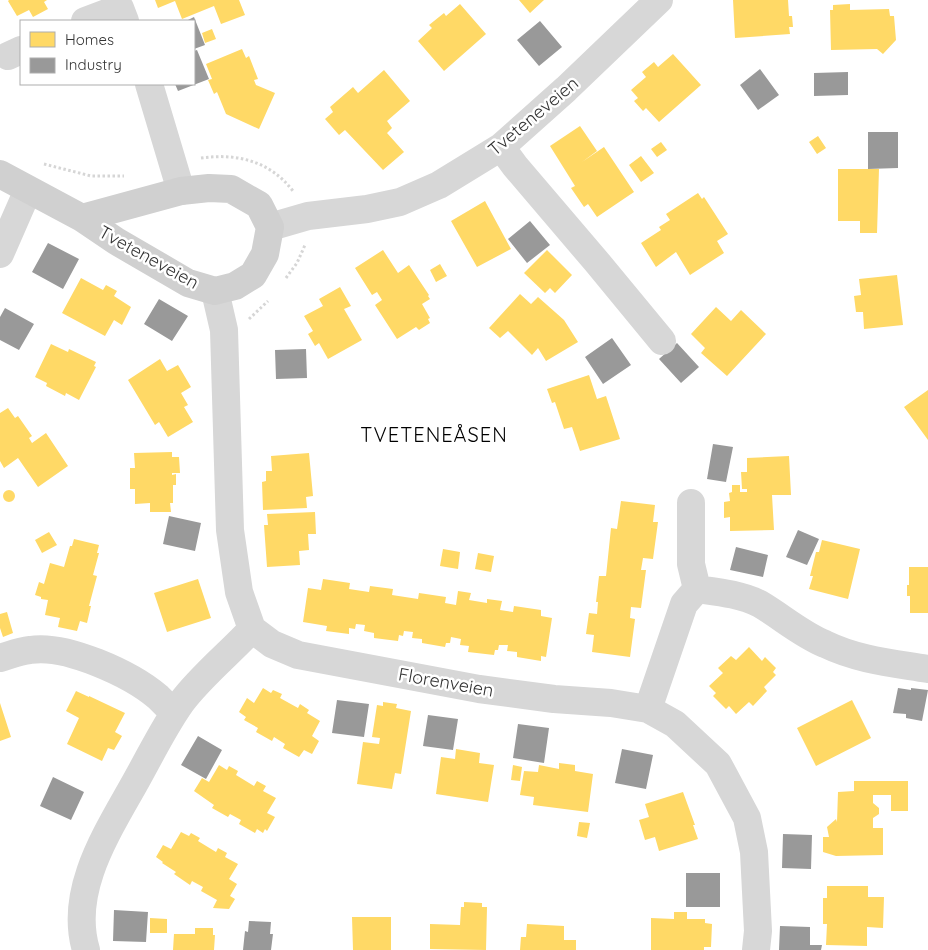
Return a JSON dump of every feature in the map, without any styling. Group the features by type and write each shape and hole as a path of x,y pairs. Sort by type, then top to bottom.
{"street":[{"name":"Tveteneveien","path":"270,227 308,216 367,209 400,202 439,185 501,147 566,89 659,0"},
{"path":"88,20 120,8 125,20"},
{"path":"149,85 181,191"},
{"path":"501,147 662,341"},
{"name":"Tveteneveien","path":"0,174 82,218 116,241 188,283 215,291 235,286 253,275 265,254 270,227 259,205 231,189 209,188 181,191 82,218"},
{"path":"0,254 28,190"},
{"path":"86,950 81,927 82,906 86,886 94,863 108,832 182,702 252,629 239,592 230,530 224,330 215,291"},
{"path":"692,503 690,564 697,589"},
{"path":"697,589 733,594 758,604 823,644 850,655 928,669"},
{"path":"648,709 684,604 697,589"},
{"name":"Florenveien","path":"252,629 272,644 306,656 479,689 554,699 611,703 648,709 675,724 718,764 747,818 754,852 758,931 756,950"},
{"path":"0,658 30,650 48,649 72,653 123,675 157,696 174,714"}],"building: Homes":[{"path":"9,0 47,0 44,2 48,9 33,17 29,10 17,16"},
{"path":"155,0 239,0 245,15 221,24 214,6 182,19 175,1 158,8"},
{"path":"519,0 544,0 530,13"},
{"path":"733,0 788,0 789,16 792,16 793,27 789,27 790,34 735,38"},
{"path":"460,4 486,34 444,71 418,41 432,28 429,25 444,13 446,16"},
{"path":"850,4 850,10 889,9 890,16 894,16 896,40 883,54 877,49 831,50 830,10 833,10 833,5"},
{"path":"212,29 216,39 205,43 202,33"},
{"path":"242,49 246,58 249,56 258,79 254,80 256,85 275,93 259,129 226,114 217,92 214,94 208,80 212,79 206,64"},
{"path":"673,54 701,85 659,122 646,108 643,111 634,101 638,98 631,90 646,77 642,72 654,62 658,67"},
{"path":"384,70 410,101 387,121 392,128 387,133 404,152 383,170 345,130 339,135 325,119 333,112 330,107 353,87 358,93"},
{"path":"580,126 597,151 582,162 604,147 634,192 597,217 588,204 584,207 571,188 575,186 550,146"},
{"path":"818,136 826,148 817,154 809,142"},
{"path":"661,142 667,150 657,157 651,149"},
{"path":"641,156 654,173 641,182 629,165"},
{"path":"838,169 879,169 877,233 860,233 860,221 838,221"},
{"path":"698,193 702,199 704,197 728,234 717,241 724,253 690,275 676,252 656,267 641,243 661,230 659,227 670,220 666,214"},
{"path":"485,201 511,249 477,267 451,221"},
{"path":"383,250 398,273 409,265 430,299 422,304 430,318 428,319 430,323 419,330 416,327 397,339 375,305 382,300 377,292 372,295 355,268"},
{"path":"547,250 572,275 555,293 550,288 545,293 524,273"},
{"path":"440,264 447,276 436,282 430,270"},
{"path":"897,275 903,325 864,329 863,312 856,312 854,296 861,295 859,279"},
{"path":"81,278 103,290 106,285 117,291 114,296 131,307 122,325 114,320 105,336 62,313"},
{"path":"340,287 351,306 344,309 362,340 328,359 319,343 315,346 308,334 313,331 304,316 323,306 319,299"},
{"path":"520,294 531,304 538,297 564,320 578,342 546,361 538,348 532,355 508,331 500,338 489,328"},
{"path":"716,307 731,321 741,310 766,334 727,376 701,353 705,348 691,334"},
{"path":"51,344 68,352 69,349 96,362 94,366 96,367 79,400 66,393 65,396 46,386 47,383 35,377"},
{"path":"160,359 167,371 178,365 191,387 181,393 188,405 184,407 193,422 168,437 159,422 155,425 128,380"},
{"path":"589,375 597,399 606,396 620,439 580,451 572,427 564,429 555,402 552,403 547,389"},
{"path":"928,390 928,440 904,407"},
{"path":"8,408 15,418 18,416 32,436 29,438 32,443 46,433 68,466 38,487 18,458 4,468 0,461 0,413"},
{"path":"172,452 172,457 179,457 180,473 172,473 172,475 176,474 176,485 173,485 173,503 170,503 171,512 150,512 150,503 135,504 135,489 130,489 130,468 135,468 134,453"},
{"path":"309,453 313,496 306,497 307,508 263,510 262,482 266,481 266,471 272,471 271,456"},
{"path":"789,456 791,495 772,495 774,530 730,531 730,517 724,518 724,502 730,501 729,493 732,492 732,485 740,485 740,492 747,492 747,489 742,489 741,472 747,472 747,458"},
{"path":"7,490 11,490 15,496 11,502 7,502 3,498 3,494"},
{"path":"621,501 655,505 653,522 658,522 653,559 643,558 641,570 646,570 641,608 631,607 630,618 635,619 630,657 592,652 594,635 586,634 589,613 597,614 598,602 596,602 599,576 606,576 611,528 617,529"},
{"path":"315,512 316,534 308,534 309,550 299,551 300,565 267,567 264,525 268,525 267,514"},
{"path":"49,532 57,545 42,553 35,540"},
{"path":"74,539 99,545 97,553 99,553 93,575 97,576 89,606 91,606 87,623 80,621 77,631 58,627 60,618 45,615 48,600 41,599 41,597 35,595 39,582 44,584 50,563 64,567"},
{"path":"822,540 860,549 848,599 809,589 813,576 810,576 816,552 819,552"},
{"path":"443,549 460,552 458,569 440,566"},
{"path":"478,553 494,556 491,572 475,569"},
{"path":"909,567 928,567 928,613 910,613 910,596 907,596"},
{"path":"198,579 211,618 167,632 154,593"},
{"path":"323,579 350,583 349,589 369,592 370,586 393,589 392,595 418,599 419,593 446,597 445,603 456,605 458,591 471,593 469,600 487,603 487,599 502,601 500,610 513,612 514,606 541,610 541,616 552,618 546,657 541,656 541,661 517,657 517,652 507,651 508,645 499,645 494,655 468,652 469,646 460,645 461,639 451,637 450,643 446,643 445,647 422,643 422,639 412,638 413,632 404,631 403,636 399,635 398,641 374,638 374,633 364,631 365,625 356,624 355,629 349,628 349,634 326,631 327,626 303,622 308,588 321,590"},
{"path":"7,612 13,633 3,637 0,628 0,614"},
{"path":"749,647 762,661 765,657 776,668 773,672 776,675 764,687 767,691 753,706 749,702 736,714 729,706 726,709 713,696 716,693 709,686 723,673 718,668 731,656 736,660"},
{"path":"263,688 271,693 273,690 282,694 280,698 298,708 300,704 309,710 307,713 320,721 312,736 319,741 312,754 304,750 299,757 283,748 285,744 274,737 272,741 256,732 258,728 244,720 246,717 239,712 247,698 254,703"},
{"path":"76,691 125,713 115,732 122,736 114,750 108,748 102,761 67,744 79,718 66,711"},
{"path":"852,700 871,738 816,766 797,728"},
{"path":"383,702 397,704 396,708 411,711 401,774 395,773 392,789 357,784 363,742 379,744 380,738 372,737 377,705 383,706"},
{"path":"0,703 11,737 0,741"},
{"path":"456,749 480,753 479,763 494,765 488,802 436,794 441,757 455,759"},
{"path":"559,763 575,765 575,771 593,774 588,812 533,805 534,797 520,795 524,771 538,772 539,765 559,769"},
{"path":"219,765 227,770 229,766 238,771 236,775 254,786 257,781 266,786 263,791 276,798 267,813 275,817 267,831 265,829 263,833 257,829 255,833 239,824 241,820 230,814 228,817 212,808 214,805 194,791 202,778 209,782"},
{"path":"513,765 522,767 520,781 511,780"},
{"path":"854,781 908,781 908,811 891,811 891,795 873,795 873,803 879,808 879,814 873,818 873,828 883,828 883,855 836,856 823,852 823,837 829,837 827,827 836,819 837,822 838,792 854,791"},
{"path":"683,792 698,839 659,851 655,837 645,840 639,820 649,817 645,804"},
{"path":"579,822 590,823 587,838 577,836"},
{"path":"181,832 189,836 191,833 200,838 198,841 216,852 218,848 227,853 225,857 238,864 229,879 237,884 230,896 235,899 229,909 213,908 217,900 201,891 203,887 192,881 190,885 174,874 176,872 156,857 163,845 171,849"},
{"path":"827,886 868,886 868,897 884,897 883,928 867,927 867,946 826,945 827,924 823,924 823,898 827,898"},
{"path":"464,902 482,903 482,907 487,907 486,950 430,949 430,924 460,925 461,907 464,907"},
{"path":"674,912 687,912 687,919 705,919 705,923 712,924 711,947 704,947 704,950 651,950 651,918 674,919"},
{"path":"352,917 391,917 391,950 353,950"},
{"path":"150,918 167,919 167,933 150,933"},
{"path":"527,924 564,926 564,940 576,940 576,950 520,950 521,937 526,937"},
{"path":"195,928 213,928 213,935 215,935 214,950 173,950 174,934 195,934"}],"building: Industry":[{"path":"194,17 205,45 195,49 195,20 188,20"},
{"path":"540,21 562,47 539,66 517,40"},
{"path":"197,50 209,79 195,84 195,51"},
{"path":"760,69 779,95 758,110 740,85"},
{"path":"848,72 848,95 814,96 814,73"},
{"path":"175,85 194,85 178,91"},
{"path":"868,132 898,132 898,168 868,169"},
{"path":"530,221 550,245 527,263 508,239"},
{"path":"48,243 79,259 63,289 32,272"},
{"path":"159,299 188,316 172,341 144,324"},
{"path":"5,308 34,324 19,350 0,340 0,317"},
{"path":"612,338 631,365 603,384 585,357"},
{"path":"677,343 699,367 681,383 659,359"},
{"path":"306,349 307,378 276,379 275,350"},
{"path":"713,444 733,447 726,482 707,479"},
{"path":"169,516 201,523 195,551 163,544"},
{"path":"798,530 819,539 807,565 786,557"},
{"path":"736,547 768,555 763,577 730,570"},
{"path":"898,688 928,690 922,721 906,718 906,714 893,713"},
{"path":"337,700 369,704 364,737 332,733"},
{"path":"428,715 458,719 453,750 423,746"},
{"path":"518,724 549,728 544,763 513,758"},
{"path":"198,736 222,750 206,779 181,765"},
{"path":"622,749 653,755 646,789 615,783"},
{"path":"53,777 84,792 71,820 40,806"},
{"path":"783,834 812,835 811,869 782,868"},
{"path":"686,873 720,873 720,907 686,907"},
{"path":"114,910 148,912 146,942 113,941"},
{"path":"249,921 271,922 270,934 273,934 271,950 243,950 245,931 248,932"},
{"path":"780,926 810,927 810,945 822,945 821,950 779,950"}],"district":[{"name":"TVETENEÅSEN","path":"434,434"}]}
